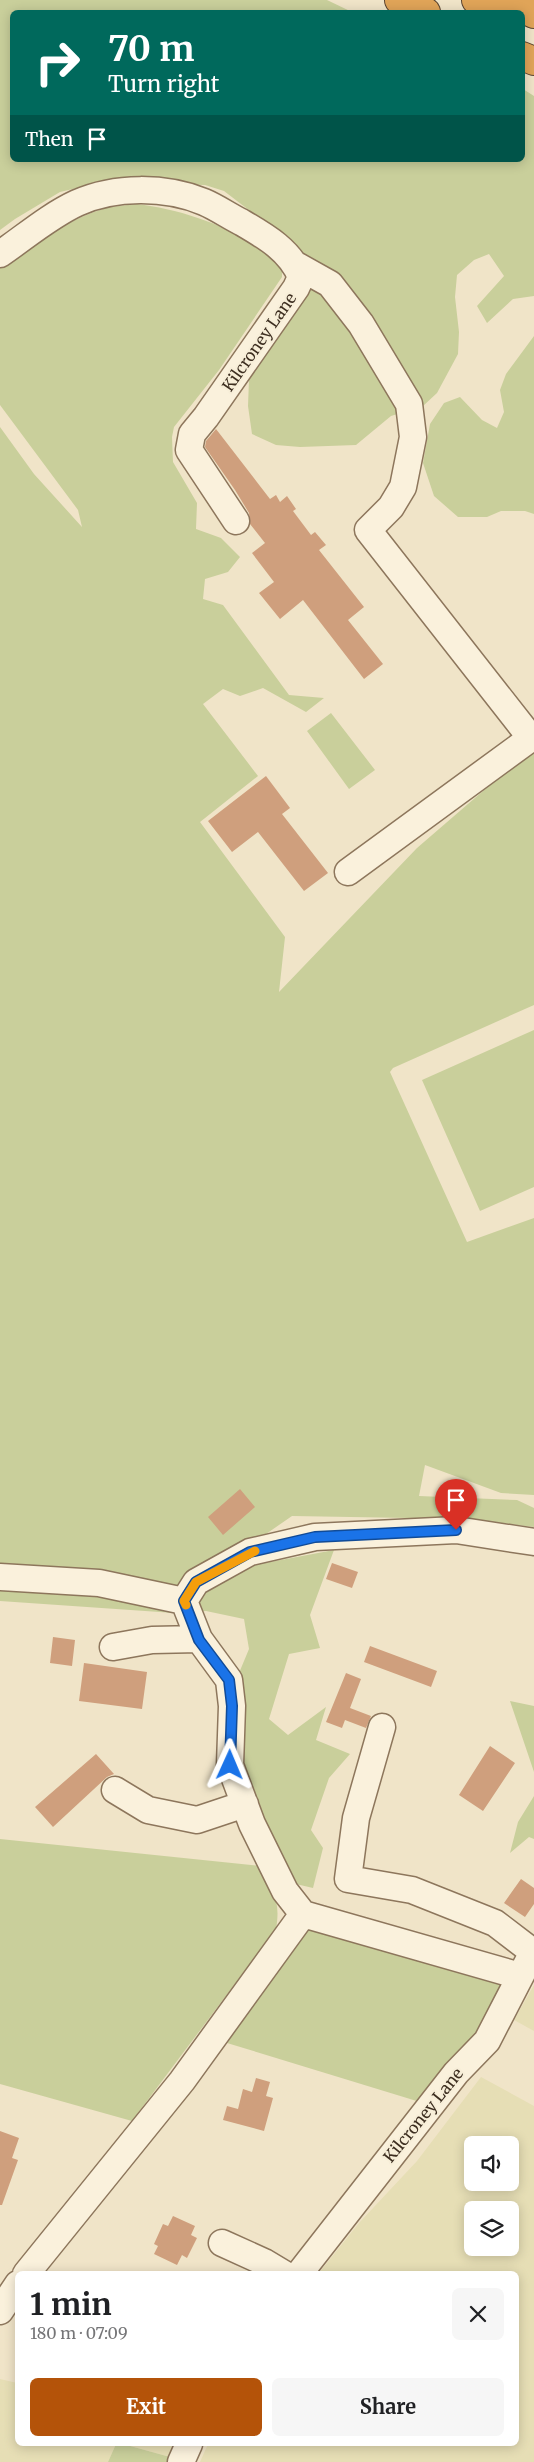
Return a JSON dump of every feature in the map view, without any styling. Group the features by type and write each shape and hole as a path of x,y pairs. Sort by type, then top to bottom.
{"highway":[{"path":"389,0 407,10"},
{"path":"399,0 422,10"},
{"path":"476,0 498,10"},
{"path":"503,0 534,14"}],"street":[{"path":"0,254 39,225 77,203 121,191 158,191 203,202 270,238 296,265 330,284 361,324 409,404 413,437 403,487 390,507 368,530 531,738 348,872"},
{"name":"Kilcroney Lane","path":"236,521 188,450 192,434 206,417 296,288 301,277 296,265"},
{"path":"184,1601 196,1582 250,1552 315,1537 456,1530 534,1542"},
{"path":"0,1577 99,1582 184,1601"},
{"path":"184,1601 199,1640 229,1680 232,1706 230,1765 245,1804 285,1891 303,1914 520,1976"},
{"path":"113,1647 152,1640 199,1640"},
{"path":"382,1727 356,1818 348,1879 412,1890 495,1923 533,1951"},
{"path":"115,1790 148,1810 197,1820 245,1804"},
{"path":"28,2271 182,2081 303,1914"},
{"name":"Kilcroney Lane","path":"301,2271 450,2080 487,2041 533,1951"},
{"path":"222,2243 279,2271"},
{"path":"0,2311 15,2288"},
{"path":"180,2462 188,2446"}],"shaded area":[{"path":"534,1985 534,2031 514,2020"},
{"path":"481,2077 534,2106 534,2462 200,2462 207,2446 519,2446 519,2271 320,2271 359,2223 417,2161"},
{"path":"0,2379 15,2383 15,2446 115,2446 108,2462 0,2462"},
{"path":"130,2446 176,2446 170,2457"}],"green space":[{"path":"0,0 327,0 348,10 10,10 10,162 525,162 525,90 534,96 534,296 513,299 487,323 477,306 504,276 489,254 474,260 457,275 455,297 459,332 458,354 437,393 423,406 391,416 356,445 300,447 276,445 252,434 248,406 249,380 288,313 289,241 224,191 205,185 98,183 60,192 0,230"},
{"path":"137,204 176,211 216,225 253,244 269,256 282,270 282,277 219,370 174,427 172,437 173,462 197,503 196,529 221,538 240,557 228,572 205,579 203,599 223,605 289,695 324,698 306,712 263,688 240,696 223,689 203,704 258,776 200,822 285,937 279,992 417,848 534,747 534,1005 393,1068 390,1072 467,1242 534,1218 534,1495 501,1493 425,1465 419,1496 517,1500 534,1508 534,1527 468,1519 292,1516 266,1534 265,1563 334,1550 310,1615 320,1648 289,1654 269,1719 288,1735 326,1707 316,1740 350,1754 329,1778 311,1830 323,1848 313,1888 296,1884 274,1850 237,1755 234,1685 249,1649 244,1619 206,1611 174,1613 0,1601 0,427 34,474 82,527 78,510 0,405 0,267 51,233 78,219 106,208"},
{"path":"534,336 534,514 525,511 501,511 487,517 458,517 434,496 423,463 430,424 444,403 460,397 482,420 497,428 504,412 500,390 506,374"},
{"path":"331,713 375,770 349,789 307,731"},
{"path":"534,1030 534,1187 480,1211 422,1080"},
{"path":"510,1701 534,1706 534,1772"},
{"path":"534,1796 534,1839 529,1837 510,1853 518,1822"},
{"path":"0,1839 261,1866 269,1882 277,1903 276,1929 132,2121 0,2084"},
{"path":"311,1925 505,1981 490,2023 433,2106 227,2043 300,1936"},
{"path":"115,2446 130,2446 170,2457 168,2462 108,2462"}],"building":[{"path":"216,429 270,499 276,495 280,502 287,496 296,509 293,511 311,535 315,532 326,545 319,550 364,607 348,620 383,664 364,679 303,600 280,619 259,593 274,582 252,553 265,543 250,524 249,513 235,490 205,447 206,441"},
{"path":"266,776 290,808 282,814 328,873 304,891 258,832 232,852 208,821"},
{"path":"240,1489 255,1507 223,1535 208,1517"},
{"path":"332,1563 358,1572 352,1588 326,1579"},
{"path":"53,1637 75,1640 72,1666 50,1663"},
{"path":"370,1646 437,1671 431,1687 364,1662"},
{"path":"84,1663 147,1672 142,1709 79,1701"},
{"path":"346,1673 361,1679 350,1708 371,1716 366,1728 345,1720 342,1728 326,1722"},
{"path":"490,1746 515,1763 483,1811 459,1795"},
{"path":"96,1754 114,1774 107,1777 53,1827 35,1807"},
{"path":"521,1879 534,1888 534,1904 525,1917 504,1903"},
{"path":"256,2078 270,2082 266,2096 273,2098 264,2131 223,2120 227,2106 238,2109 243,2089 252,2092"},
{"path":"0,2131 19,2138 12,2158 18,2160 2,2205 0,2205"},
{"path":"173,2216 195,2226 191,2235 197,2238 187,2258 182,2255 177,2265 154,2254 158,2246 154,2244 163,2224 168,2226"}],"slow traffic":[{"path":"186,1605 184,1601 196,1582 255,1551"}],"route":[{"path":"230,1765 232,1706 229,1680 199,1640 184,1601 196,1582 250,1552 315,1537 456,1530"}]}
